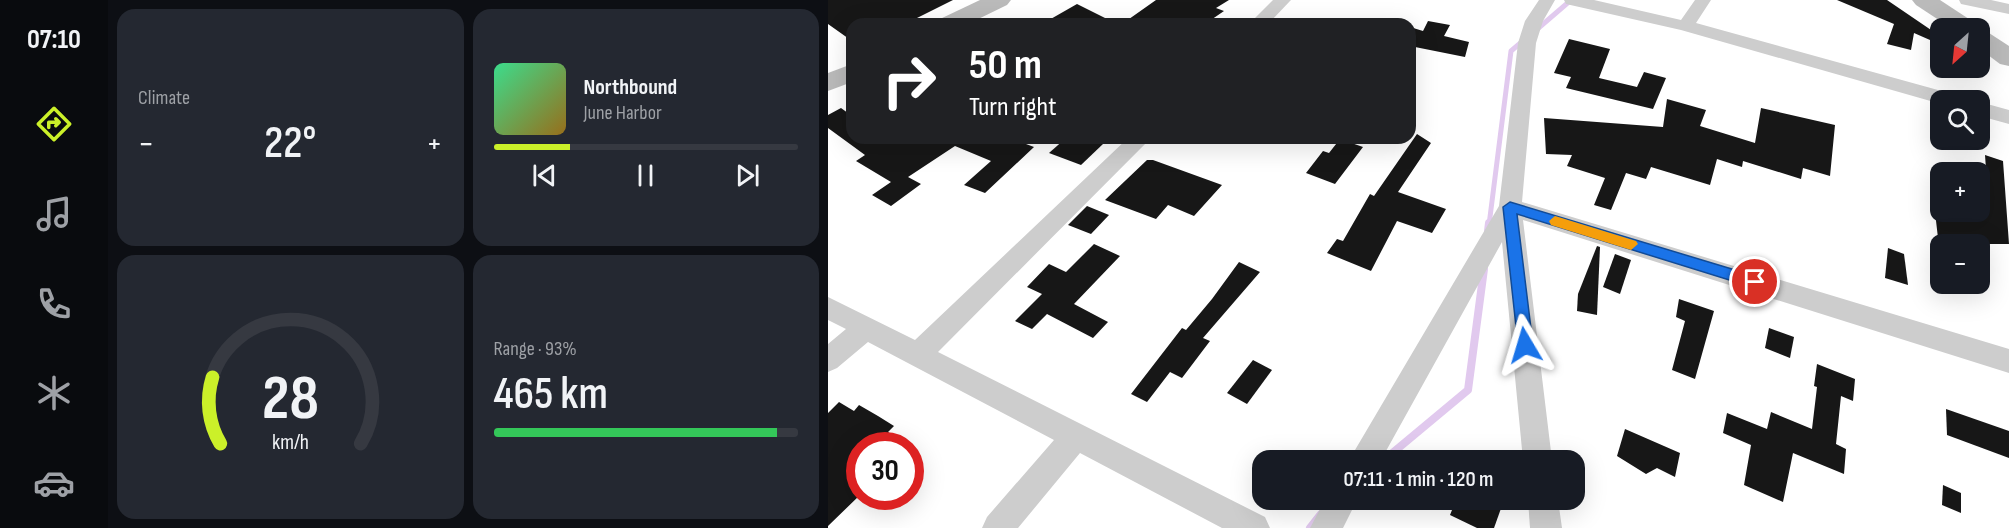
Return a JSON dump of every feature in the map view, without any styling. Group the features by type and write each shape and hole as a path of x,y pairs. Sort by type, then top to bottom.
{"main road":[{"path":"962,18 999,0"},
{"path":"1924,0 1951,18"},
{"path":"1990,45 2009,58"}],"street":[{"path":"1264,18 1283,0"},
{"path":"1537,450 1510,207 1527,43 1534,21 1547,0"},
{"path":"1572,0 1685,27 1930,95"},
{"path":"1685,27 1703,0"},
{"path":"1967,0 2009,9"},
{"path":"1990,112 2009,117"},
{"path":"918,354 1135,144"},
{"path":"1510,207 2009,362"},
{"path":"1371,450 1510,207"},
{"path":"828,308 1254,528"},
{"path":"828,360 866,328"},
{"path":"998,528 1076,436"},
{"path":"1326,528 1336,510"},
{"path":"1544,510 1546,528"}],"building":[{"path":"828,0 953,0 917,18 846,18 846,37 828,24"},
{"path":"1156,0 1229,0 1216,8 1224,11 1214,18 1130,18"},
{"path":"1837,0 1887,0 1930,29 1930,40 1914,33 1911,50 1887,44 1894,24"},
{"path":"1077,4 1105,18 1052,18"},
{"path":"1428,21 1450,25 1444,36 1469,42 1465,57 1416,47 1416,29 1423,31"},
{"path":"1569,39 1610,49 1599,78 1637,87 1644,72 1666,78 1653,109 1566,88 1571,77 1554,73"},
{"path":"1667,99 1706,110 1700,126 1755,143 1761,108 1835,125 1830,176 1803,168 1801,179 1743,161 1742,167 1717,159 1710,185 1651,167 1646,179 1626,173 1611,210 1594,205 1605,178 1567,166 1572,155 1546,154 1544,118 1663,127"},
{"path":"841,108 846,112 846,141 828,128 828,115"},
{"path":"1416,135 1431,143 1398,192 1446,209 1432,233 1397,221 1371,271 1327,253 1337,239 1343,241 1370,194 1374,196 1410,144 1416,144"},
{"path":"850,144 1026,144 1034,147 985,193 964,185 991,161 955,146 908,177 921,184 891,206 872,195 891,182 856,161 865,155"},
{"path":"1059,144 1103,144 1081,165 1049,153"},
{"path":"1336,144 1354,144 1363,147 1335,184 1306,173 1323,151 1329,153"},
{"path":"1985,155 2003,161 2009,244 1990,244 1990,234 1938,234 1936,222 1990,222 1990,162 1985,162"},
{"path":"1147,160 1153,160 1222,185 1194,216 1168,205 1156,219 1105,200"},
{"path":"1087,206 1109,215 1091,234 1068,225"},
{"path":"1094,244 1120,256 1074,304 1108,322 1093,338 1047,314 1032,329 1015,321 1042,294 1027,287 1049,264 1066,272"},
{"path":"1597,246 1600,247 1597,315 1577,311 1578,294"},
{"path":"1888,248 1904,254 1908,285 1885,278"},
{"path":"1615,254 1631,260 1620,294 1603,287"},
{"path":"1239,262 1260,272 1203,338 1210,341 1182,378 1170,372 1147,402 1131,394 1182,328 1186,330 1212,299"},
{"path":"1679,299 1714,311 1695,379 1672,370 1685,321 1676,317"},
{"path":"1769,328 1794,337 1790,358 1765,348"},
{"path":"1253,360 1272,370 1247,404 1227,393"},
{"path":"1817,364 1855,379 1853,401 1841,396 1836,444 1846,449 1844,474 1793,453 1783,502 1744,485 1751,445 1723,433 1727,413 1767,429 1771,412 1812,429"},
{"path":"839,402 854,411 859,405 894,426 888,432 846,432 846,509 828,526 828,413"},
{"path":"1946,409 2009,431 2009,458 1947,435"},
{"path":"1625,429 1680,453 1675,477 1657,468 1646,474 1617,456"},
{"path":"1943,485 1961,493 1961,513 1942,505"},
{"path":"1452,510 1500,510 1494,528 1477,528 1450,515"}],"waterway":[{"path":"1535,31 1571,0"},
{"path":"1489,225 1511,51 1524,40"},
{"path":"1488,231 1489,223"},
{"path":"1396,450 1468,390 1484,269"},
{"path":"1310,528 1321,514"}],"slow traffic":[{"path":"1555,221 1631,244"}],"route":[{"path":"1525,345 1510,207 1755,282"}]}
